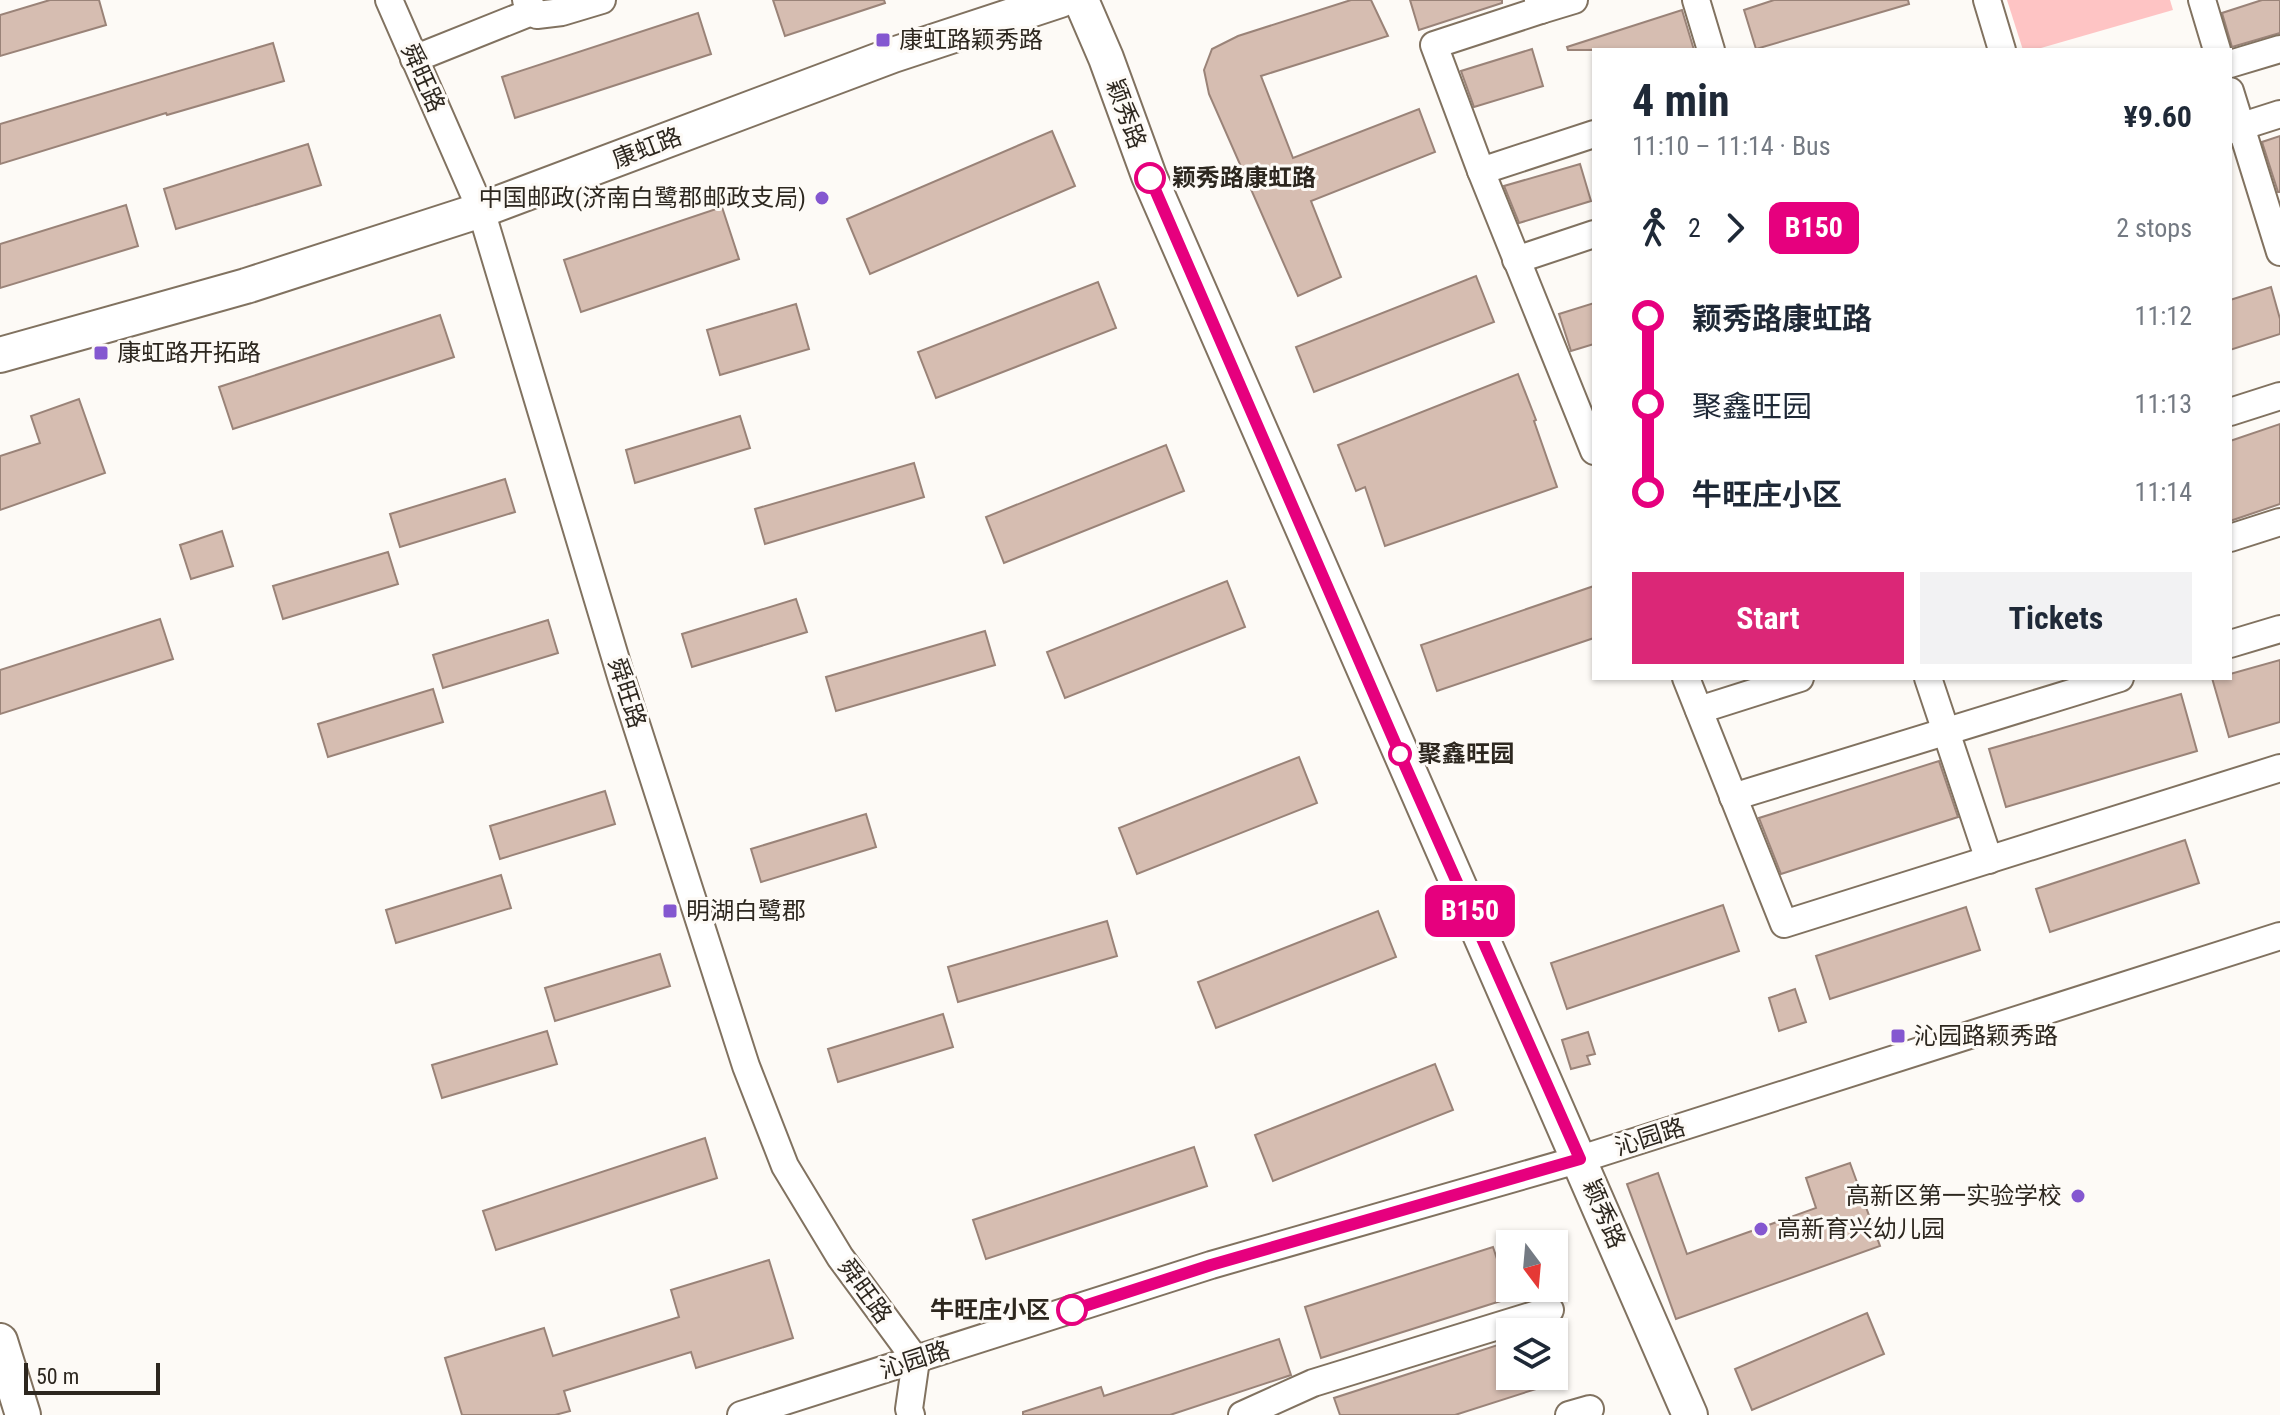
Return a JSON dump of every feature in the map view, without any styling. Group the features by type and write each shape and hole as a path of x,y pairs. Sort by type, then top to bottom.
{"main road":[{"name":"康虹路","path":"0,355 246,286 481,210 893,55 1060,0"},
{"name":"颖秀路","path":"1081,0 1106,58 1149,176 1690,1415"},
{"path":"0,1341 23,1415"}],"street":[{"name":"舜旺路","path":"389,0 481,210 622,680 746,1066 785,1166 840,1257 916,1360"},
{"path":"414,59 530,6 537,15 562,12 602,0"},
{"path":"1574,0 1540,5 1434,45 1516,260 1592,446"},
{"path":"1696,0 1710,48"},
{"path":"1987,0 2001,48"},
{"path":"2202,0 2216,48"},
{"path":"2232,63 2280,49"},
{"path":"2232,103 2236,128 2280,252"},
{"path":"2236,128 2280,114"},
{"path":"1481,171 1592,135"},
{"path":"1516,260 1592,235"},
{"path":"2232,411 2280,396"},
{"path":"2232,537 2280,522"},
{"path":"2232,643 2280,629"},
{"path":"1687,680 1784,924 2280,768"},
{"path":"1699,710 1794,680"},
{"path":"1929,680 1989,860"},
{"path":"1733,797 2114,680"},
{"name":"沁园路","path":"741,1415 1211,1265 1580,1159 2280,936"},
{"path":"1242,1415 1313,1383 1550,1310"},
{"path":"911,1415 909,1409 916,1360"}],"shaded area":[{"path":"2007,0 2170,0 2173,10 2041,48 2022,48"}],"building":[{"path":"50,0 99,0 106,25 0,56 0,15"},
{"path":"773,0 884,0 885,3 785,36"},
{"path":"1351,0 1371,0 1388,36 1261,76 1293,158 1419,109 1435,152 1311,201 1341,277 1298,296 1209,94 1204,70 1212,49 1238,36"},
{"path":"1410,0 1502,0 1502,3 1419,30"},
{"path":"1774,0 1908,0 1909,4 1759,48 1756,48 1744,10"},
{"path":"2262,0 2280,0 2280,33 2232,47 2222,13"},
{"path":"1682,10 1693,48 1568,50 1567,47"},
{"path":"698,13 711,54 515,118 502,77"},
{"path":"273,43 284,81 0,164 0,124"},
{"path":"1532,49 1543,86 1474,107 1461,71"},
{"path":"1052,131 1075,186 870,274 847,219"},
{"path":"2280,136 2280,192 2278,192 2262,142"},
{"path":"308,144 321,185 176,229 164,189"},
{"path":"1580,164 1591,201 1519,223 1504,186"},
{"path":"126,205 138,246 0,288 0,244"},
{"path":"722,207 739,259 581,312 564,260"},
{"path":"1476,276 1494,322 1314,392 1296,347"},
{"path":"1098,282 1116,328 936,398 918,352"},
{"path":"2271,287 2280,319 2280,334 2232,349 2232,299"},
{"path":"796,304 809,349 720,375 707,330"},
{"path":"1592,304 1592,345 1571,351 1559,314"},
{"path":"440,315 454,357 233,429 219,387"},
{"path":"1518,374 1557,487 1385,546 1365,487 1356,491 1338,445"},
{"path":"79,399 105,473 0,510 0,456 40,443 31,416"},
{"path":"740,416 750,448 635,483 626,450"},
{"path":"2280,424 2280,504 2232,520 2232,440"},
{"path":"1166,445 1184,491 1004,563 986,517"},
{"path":"914,463 924,497 765,544 755,509"},
{"path":"505,479 515,512 400,547 390,514"},
{"path":"222,531 233,566 191,579 180,545"},
{"path":"388,552 398,584 283,619 273,586"},
{"path":"1227,581 1245,627 1065,698 1047,652"},
{"path":"1592,587 1592,639 1437,691 1421,645"},
{"path":"796,599 807,632 692,667 682,634"},
{"path":"160,619 173,659 0,714 0,670"},
{"path":"548,620 558,653 443,688 433,655"},
{"path":"985,631 995,665 836,711 826,677"},
{"path":"2280,660 2280,722 2229,737 2213,680 2232,680 2232,673"},
{"path":"433,689 443,722 328,757 318,724"},
{"path":"2181,694 2197,751 2006,807 1989,749"},
{"path":"1299,757 1317,803 1137,874 1119,828"},
{"path":"1939,761 1958,817 1781,874 1759,818"},
{"path":"605,791 615,824 500,859 490,826"},
{"path":"866,814 876,847 761,882 751,849"},
{"path":"2185,840 2199,883 2050,932 2036,889"},
{"path":"501,875 511,908 396,943 386,910"},
{"path":"1723,905 1739,951 1567,1009 1551,963"},
{"path":"1966,907 1980,950 1830,999 1816,956"},
{"path":"1378,911 1396,957 1216,1028 1198,982"},
{"path":"1107,921 1117,956 958,1002 948,967"},
{"path":"660,954 670,986 555,1021 545,988"},
{"path":"1795,989 1806,1022 1779,1031 1769,998"},
{"path":"943,1014 953,1047 838,1082 828,1049"},
{"path":"547,1031 557,1064 442,1098 432,1065"},
{"path":"1588,1032 1595,1054 1587,1056 1590,1064 1571,1069 1562,1040"},
{"path":"1435,1064 1453,1110 1273,1181 1255,1135"},
{"path":"705,1138 717,1178 496,1250 483,1211"},
{"path":"1194,1147 1207,1186 986,1259 973,1220"},
{"path":"1850,1163 1880,1246 1676,1319 1627,1184 1658,1173 1687,1254 1816,1208 1806,1178"},
{"path":"1493,1247 1496,1256 1497,1302 1321,1358 1305,1307"},
{"path":"769,1260 793,1338 696,1368 691,1352 564,1391 570,1411 555,1415 462,1415 445,1358 544,1328 553,1356 679,1317 671,1290"},
{"path":"1867,1313 1884,1354 1752,1410 1735,1369"},
{"path":"1279,1339 1291,1375 1170,1415 1023,1415 1023,1412 1101,1387 1104,1396"},
{"path":"1496,1346 1496,1390 1533,1390 1455,1415 1340,1415 1334,1398"}],"bus line":[{"name":"B150","path":"1072,1310 1211,1265 1580,1159 1150,178"}],"place":[{"name":"康虹路颖秀路","path":"883,40"},
{"name":"颖秀路康虹路","path":"1150,178"},
{"name":"中国邮政(济南白鹭郡邮政支局)","path":"822,198"},
{"name":"康虹路开拓路","path":"101,353"},
{"name":"聚鑫旺园","path":"1400,754"},
{"name":"明湖白鹭郡","path":"670,911"},
{"name":"沁园路颖秀路","path":"1898,1036"},
{"name":"高新区第一实验学校","path":"2078,1196"},
{"name":"高新育兴幼儿园","path":"1761,1229"},
{"name":"牛旺庄小区","path":"1072,1310"}]}
